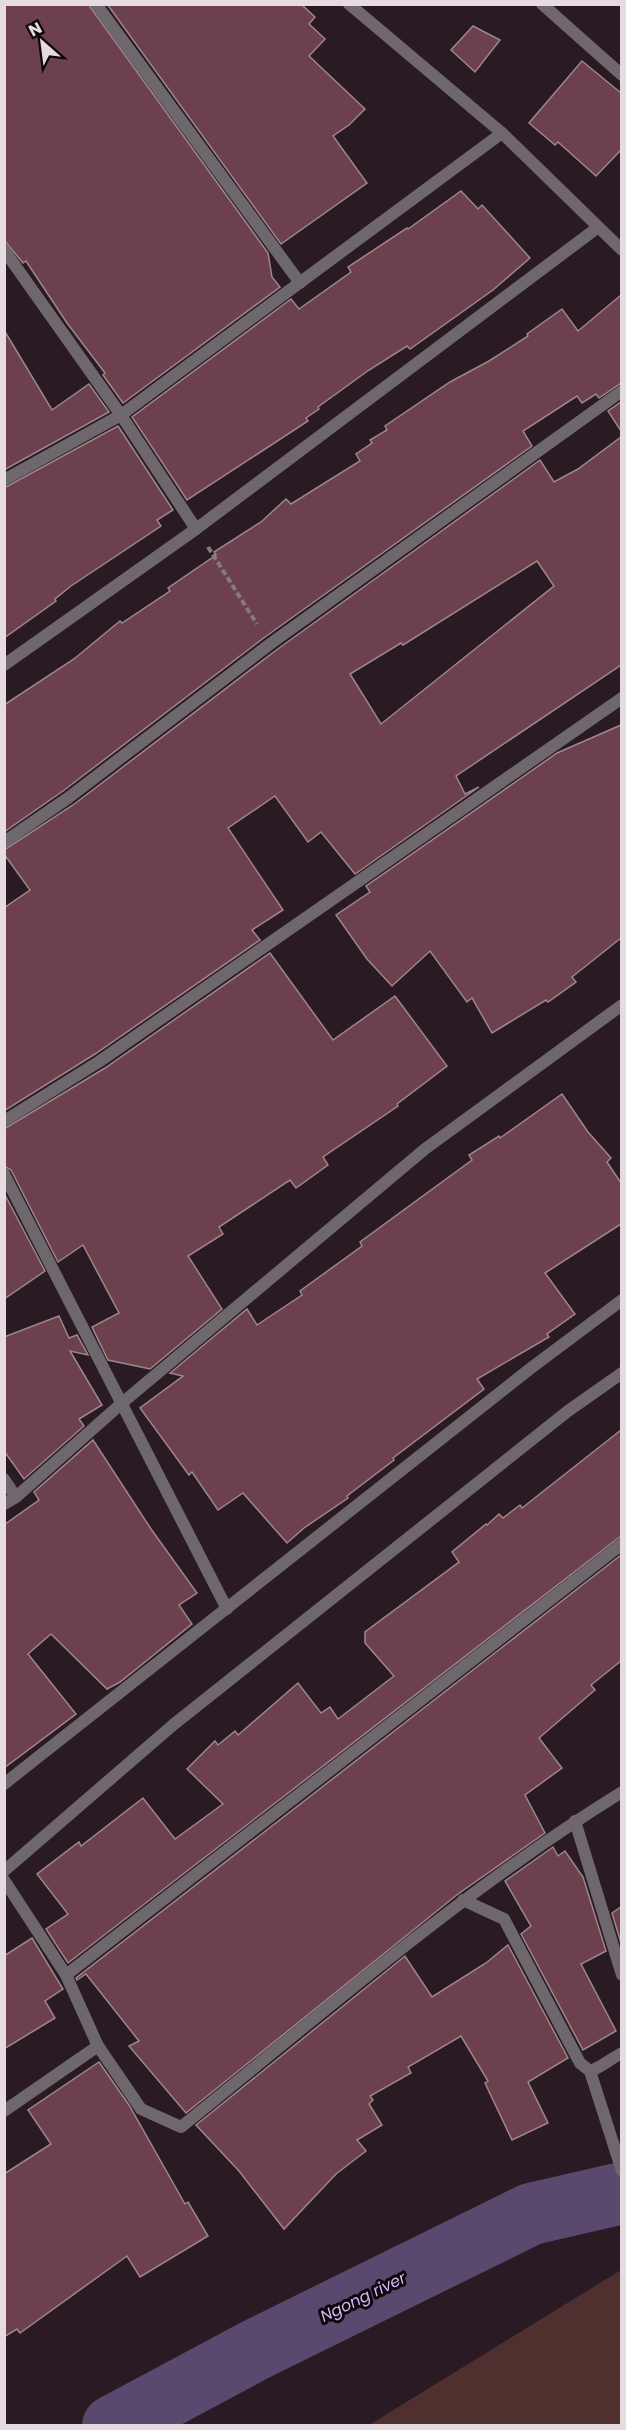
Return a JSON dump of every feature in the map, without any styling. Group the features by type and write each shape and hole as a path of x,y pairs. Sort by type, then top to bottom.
{"street":[{"path":"96,4 300,283"},
{"path":"349,4 502,133 621,250"},
{"path":"542,4 621,75"},
{"path":"4,480 121,415 502,133"},
{"path":"4,665 196,529 597,228"},
{"path":"4,250 121,415 196,529"},
{"path":"4,842 68,798 270,644 621,391"},
{"path":"4,1120 100,1061 621,698"},
{"path":"4,1504 16,1497 122,1403 425,1149 621,1005"},
{"path":"4,1174 227,1609"},
{"path":"4,1784 531,1368 621,1300"},
{"path":"4,1871 173,1725 568,1411 621,1373"},
{"path":"4,1479 16,1497"},
{"path":"66,1975 621,1544"},
{"path":"4,1880 66,1975 98,2046 141,2109 181,2127 463,1900 575,1821 621,1792"},
{"path":"575,1821 621,1975"},
{"path":"463,1900 504,1919 580,2063 591,2072 621,2171"},
{"path":"4,2111 98,2046"},
{"path":"591,2072 600,2068 605,2061 621,2054"}],"path":[{"path":"196,529 270,644"}],"shaded area":[{"path":"621,2270 621,2425 369,2425"}],"building":[{"path":"4,4 88,4 268,253 272,277 280,287 123,403 103,375 105,373 67,323 26,261 23,263 4,240"},
{"path":"107,4 301,4 315,17 309,24 325,39 309,56 365,109 349,125 333,136 367,183 281,244"},
{"path":"473,26 500,40 475,72 451,50"},
{"path":"582,61 621,93 621,150 596,176 558,142 555,145 529,123"},
{"path":"461,191 478,209 482,205 530,258 493,290 410,349 407,346 318,407 319,409 306,418 308,421 187,500 132,417 291,299 299,309 351,272 348,267 408,229"},
{"path":"621,295 621,383 599,398 596,394 582,403 577,396 523,431 532,446 265,637 63,791 4,832 4,705 74,659 120,621 122,623 170,591 168,588 216,555 214,552 261,522 286,499 291,504 360,461 356,454 372,443 370,440 387,430 385,426 450,382 528,336 527,334 562,309 578,331"},
{"path":"4,330 52,410 89,384 109,412 4,470"},
{"path":"621,402 621,431 608,411"},
{"path":"118,426 173,510 157,520 161,526 71,586 55,599 56,601 4,638 4,488"},
{"path":"621,437 621,665 456,776 465,794 479,787 355,874 321,832 308,842 275,796 228,828 283,910 252,930 260,940 95,1054 4,1111 4,908 30,890 4,854 4,850 73,805 275,651 540,460 554,482 578,469","holes":["537,561 554,586 381,724 350,674 401,643 403,645"]},
{"path":"621,725 621,938 572,977 576,982 548,1002 546,1000 492,1033 472,998 467,1002 430,951 392,986 367,959 336,915 370,892 366,886 557,753"},
{"path":"270,953 333,1040 395,996 447,1066 397,1104 398,1106 323,1157 328,1165 296,1188 290,1180 219,1227 223,1234 188,1256 222,1309 150,1369 108,1360 92,1327 119,1313 83,1245 58,1262 11,1170 4,1166 4,1129 105,1068"},
{"path":"562,1094 588,1132 611,1158 607,1162 621,1183 621,1224 545,1273 575,1314 547,1334 549,1337 477,1379 484,1389 393,1458 394,1460 347,1496 348,1498 304,1528 287,1543 243,1493 218,1510 192,1472 189,1475 140,1408 183,1376 170,1373 247,1309 257,1325 302,1295 300,1291 362,1246 360,1242 472,1160 469,1155 499,1136 500,1138"},
{"path":"4,1193 45,1271 4,1299"},
{"path":"59,1316 69,1338 77,1335 88,1355 70,1351 102,1405 79,1419 84,1426 24,1479 4,1451 4,1337"},
{"path":"621,1430 621,1536 68,1963 46,1929 68,1914 37,1874 79,1842 81,1846 143,1798 175,1839 223,1804 187,1769 215,1741 218,1745 235,1731 238,1735 298,1683 321,1713 330,1707 338,1719 394,1676 365,1643 365,1632 459,1562 452,1552 486,1524 499,1514 503,1518 520,1505 522,1508"},
{"path":"93,1440 151,1529 197,1593 179,1605 192,1624 120,1682 107,1689 51,1634 28,1654 76,1714 4,1768 4,1525 39,1500 34,1492"},
{"path":"621,1555 621,1661 591,1685 595,1690 539,1738 562,1768 525,1795 545,1833 458,1894 186,2113 129,2046 139,2041 86,1974 77,1980 76,1978"},
{"path":"553,1847 558,1856 565,1851 583,1877 606,1951 581,1964 616,2031 583,2050 521,1934 531,1926 505,1881"},
{"path":"621,1907 621,1943 612,1913"},
{"path":"32,1938 63,1989 45,2001 55,2018 4,2049 4,1956"},
{"path":"508,1945 568,2058 528,2082 548,2123 512,2140 485,2083 488,2081 461,2036 408,2067 411,2073 370,2096 373,2100 369,2104 382,2125 357,2140 366,2151 336,2174 284,2229 239,2171 196,2125 405,1956 432,1997 486,1963"},
{"path":"99,2062 129,2105 185,2204 188,2202 208,2236 140,2277 127,2256 20,2333 17,2329 4,2337 4,2174 51,2144 28,2110"}],"waterway":[{"name":"Ngong river","path":"113,2426 255,2350 531,2214 622,2193"}]}
